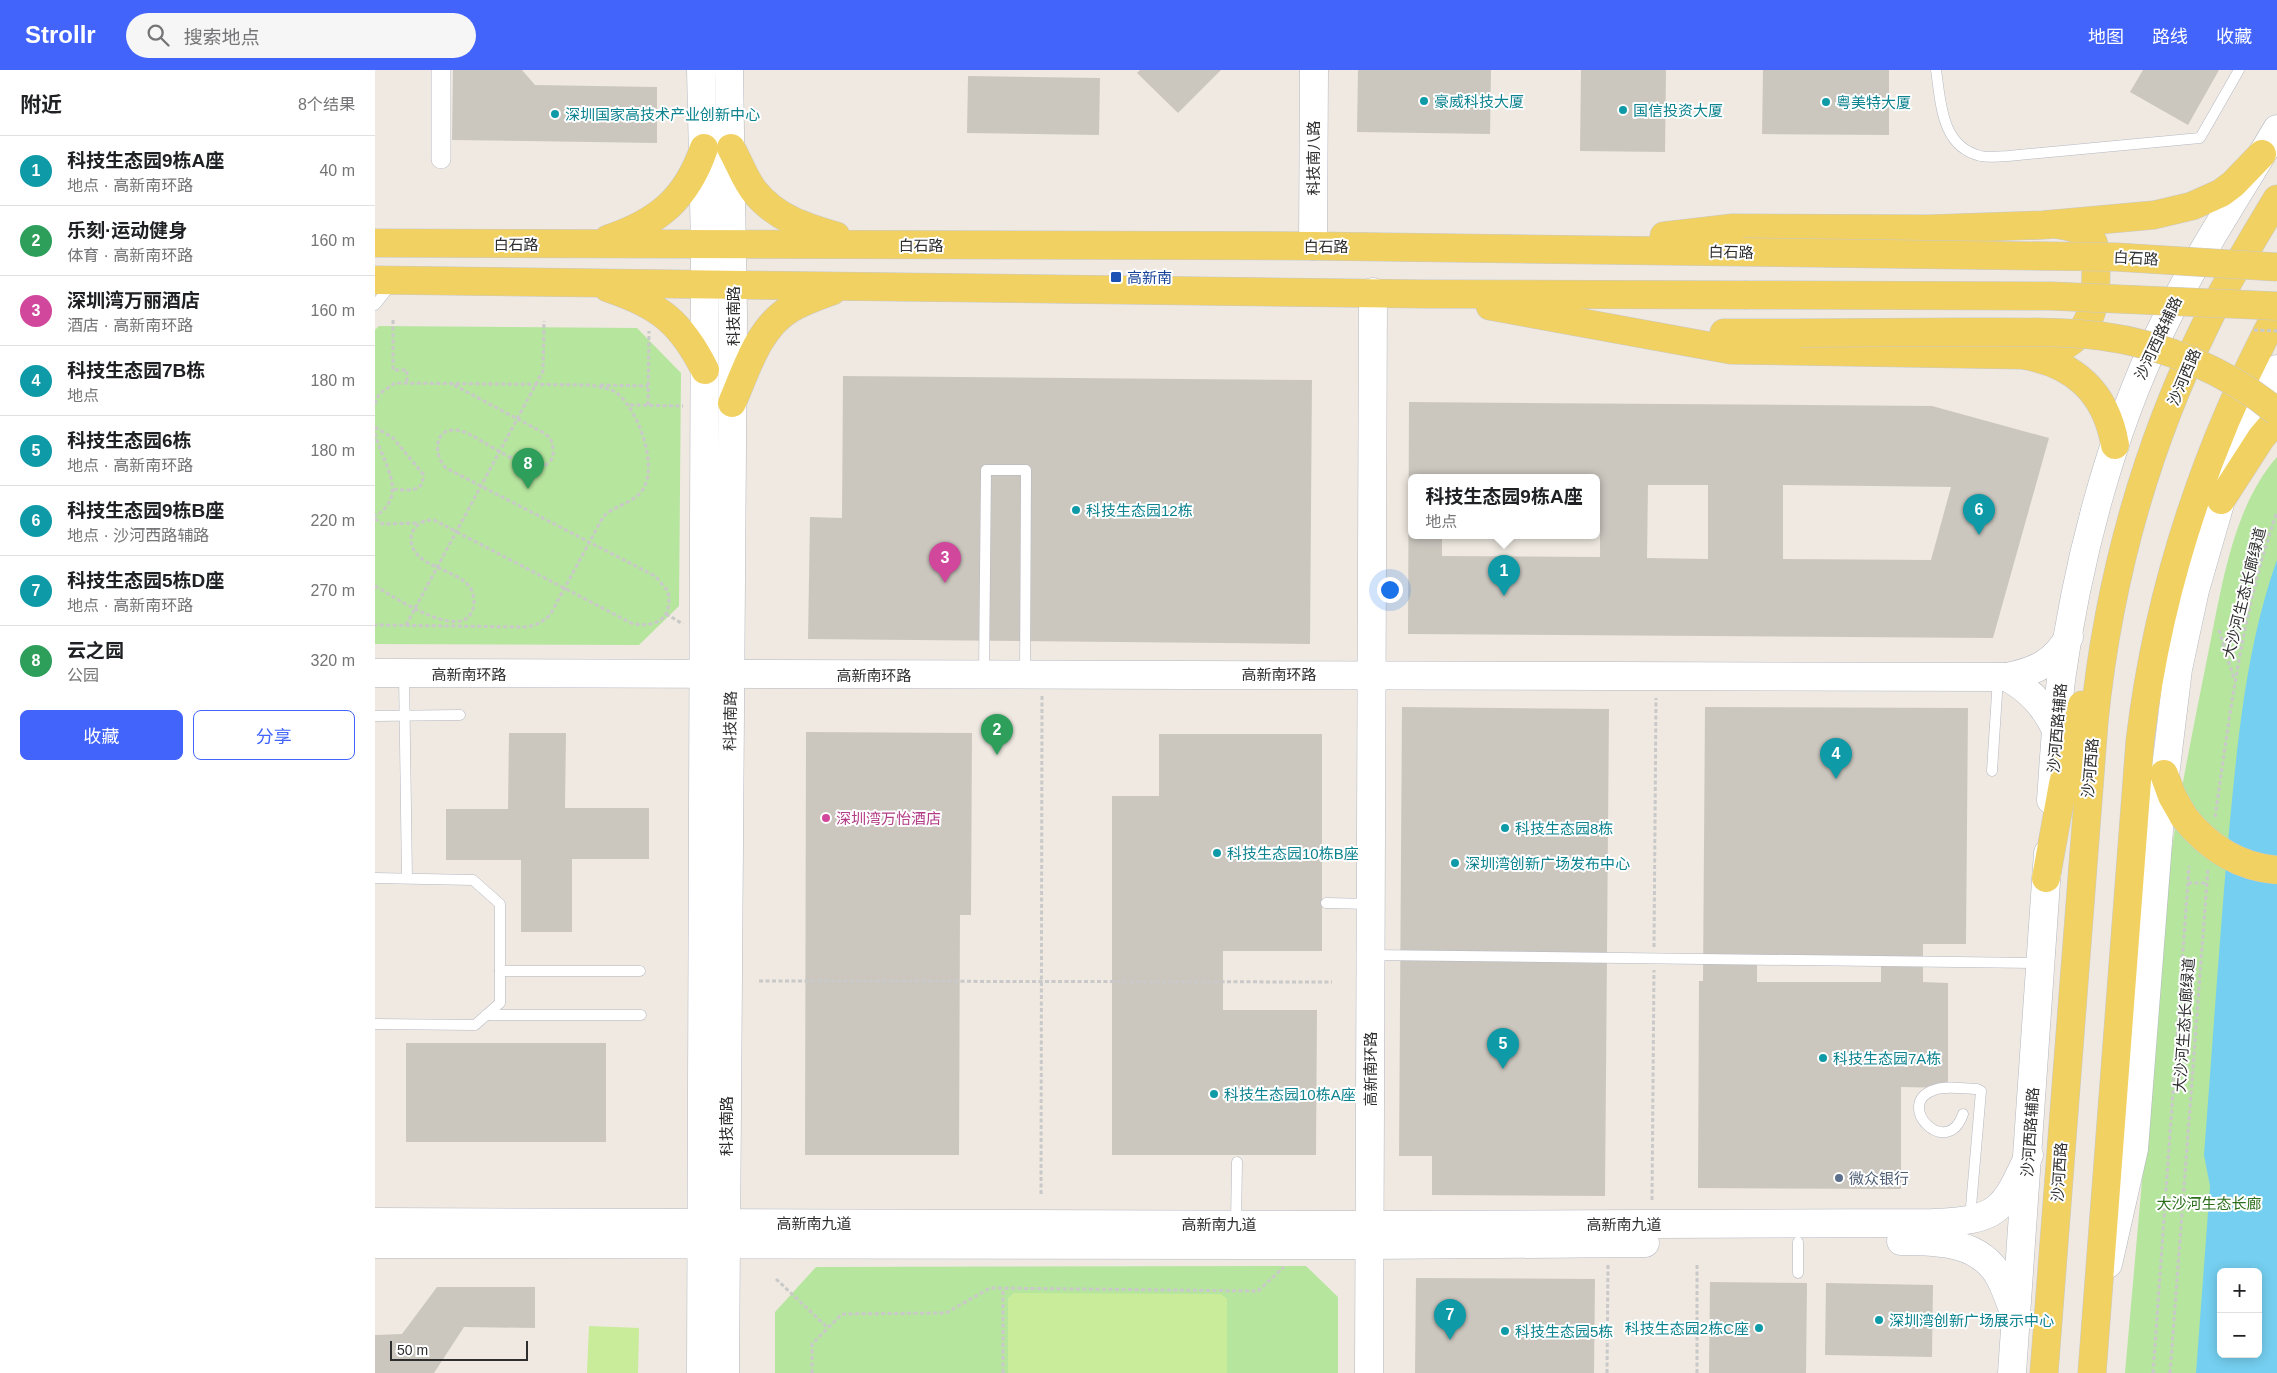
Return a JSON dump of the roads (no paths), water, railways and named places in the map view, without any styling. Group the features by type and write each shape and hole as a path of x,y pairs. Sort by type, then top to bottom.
{"main road":[{"path":"592,244 646,224 663,212 687,187 697,170 704,148"},
{"path":"731,148 754,192 783,217 802,226 838,236 884,245"},
{"path":"2043,225 2154,215 2192,206 2209,200 2233,184 2262,154"},
{"name":"沙河西路","path":"2044,1373 2094,722 2105,632 2114,588 2138,498 2167,416 2207,321 2277,199"},
{"path":"1549,248 1733,228 1928,229 2062,225 2077,229 2086,234 2093,243 2096,269 2094,304 2091,317 2077,337 2066,345 2047,353 2021,356"},
{"name":"白石路","path":"375,243 1549,248 2115,257 2277,267"},
{"path":"385,280 1425,294 2051,296 2277,306"},
{"path":"592,282 631,296 660,311 678,327 691,344 705,370"},
{"path":"732,403 753,354 775,320 788,310 807,300 847,286"},
{"path":"1425,294 1731,350 2021,356 2050,360 2073,373 2085,383 2101,402 2107,414 2115,444"},
{"path":"2092,1373 2144,703 2162,614 2187,525 2235,398 2277,313"},
{"path":"1627,332 2018,332 2103,336 2151,347 2199,365 2239,386 2277,412"},
{"path":"2221,500 2261,438 2277,419"},
{"path":"2046,878 2071,747 2114,588"},
{"path":"2164,774 2172,796 2184,817 2202,838 2223,854 2251,866 2277,870"}],"street":[{"path":"441,70 441,159"},
{"name":"科技南路","path":"701,70 705,244 703,674 713,1234 725,1373"},
{"name":"科技南路","path":"701,1373 713,1234 730,675 733,245 729,70"},
{"name":"科技南八路","path":"1313,246 1314,70"},
{"name":"沙河西路辅路","path":"2012,1373 2029,1155 2056,730 2069,637 2087,546 2115,444 2139,379 2170,312 2220,221 2277,129"},
{"name":"高新南环路","path":"1369,1373 1373,292"},
{"path":"2095,1334 2134,1149 2164,774 2172,707 2185,632 2221,500 2247,434 2277,369"},
{"path":"1372,674 2003,677 2031,671 2051,659 2060,651 2069,637"},
{"name":"高新南环路","path":"375,673 984,674 1033,685 1372,674"},
{"path":"2003,677 2029,690 2043,705 2056,730"},
{"name":"高新南九道","path":"375,1244 713,1234 1237,1224 1369,1235 1923,1223 1970,1219 1998,1209 2007,1200 2029,1155"},
{"name":"高新南九道","path":"375,1222 713,1234 1369,1235 1798,1242 1932,1241 1964,1247 1993,1267 2005,1289 2016,1318"}],"lane":[{"path":"1936,70 1945,123 1952,139 1963,149 1982,156 2008,156 2200,138 2239,70"},
{"path":"375,304 385,280"},
{"path":"984,674 985,470 1027,470 1033,685"},
{"path":"404,674 407,878"},
{"path":"1992,771 2003,677"},
{"path":"375,716 461,715"},
{"path":"375,878 473,880 500,904 500,1003 475,1025 375,1024"},
{"path":"1326,903 1371,904"},
{"path":"1371,956 2041,963"},
{"path":"500,971 640,971"},
{"path":"486,1015 641,1015"},
{"path":"1963,1114 1957,1126 1938,1132 1932,1130 1921,1119 1920,1104 1928,1092 1935,1089 1977,1089 1981,1091 1970,1219"},
{"path":"1237,1162 1237,1224"},
{"path":"1798,1242 1798,1273"}],"water":[{"path":"2277,560 2277,1373 2196,1373 2210,1186 2204,1155 2228,842 2239,735 2257,628"}],"place":[{"name":"豪威科技大厦","path":"1424,101"},
{"name":"粤美特大厦","path":"1826,102"},
{"name":"国信投资大厦","path":"1623,110"},
{"name":"深圳国家高技术产业创新中心","path":"555,114"},
{"name":"高新南","path":"1116,277"},
{"name":"云之园","path":"528,489"},
{"name":"科技生态园12栋","path":"1076,510"},
{"name":"科技生态园9栋B座","path":"1979,535"},
{"name":"深圳湾万丽酒店","path":"945,583"},
{"name":"科技生态园9栋A座","path":"1504,596"},
{"name":"乐刻·运动健身","path":"997,755"},
{"name":"科技生态园7B栋","path":"1836,779"},
{"name":"深圳湾万怡酒店","path":"826,818"},
{"name":"科技生态园8栋","path":"1505,828"},
{"name":"科技生态园10栋B座","path":"1217,853"},
{"name":"深圳湾创新广场发布中心","path":"1455,863"},
{"name":"科技生态园7A栋","path":"1823,1058"},
{"name":"科技生态园6栋","path":"1503,1069"},
{"name":"科技生态园10栋A座","path":"1214,1094"},
{"name":"微众银行","path":"1839,1178"},
{"name":"深圳湾创新广场展示中心","path":"1879,1320"},
{"name":"科技生态园2栋C座","path":"1759,1328"},
{"name":"科技生态园5栋","path":"1505,1331"},
{"name":"科技生态园5栋D座","path":"1450,1340"}],"park label":[{"name":"大沙河生态长廊","path":"2209,1203"}]}
